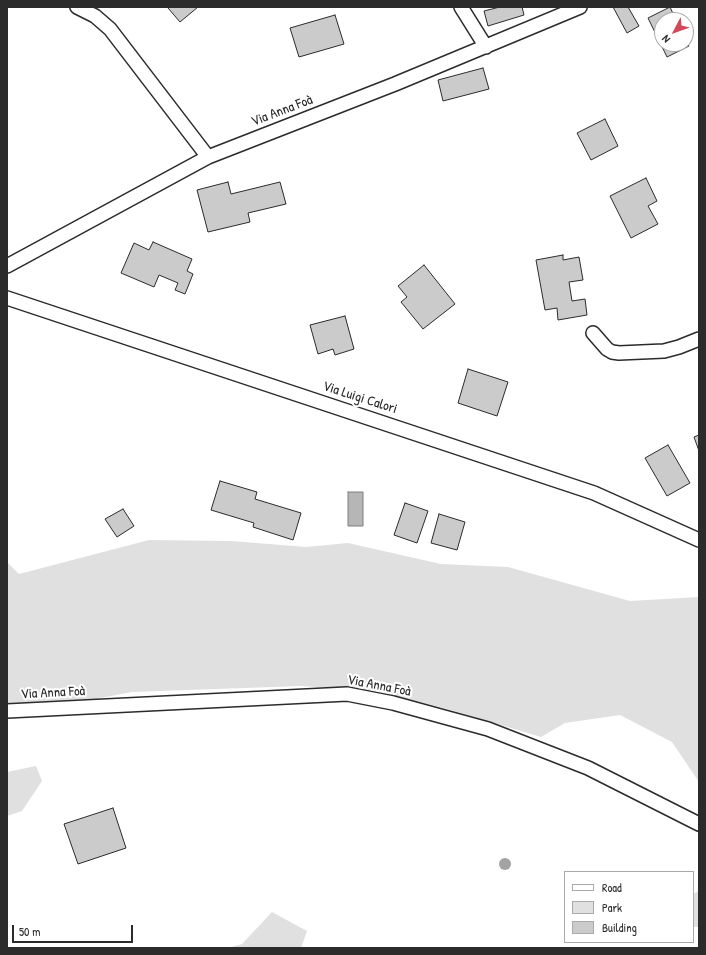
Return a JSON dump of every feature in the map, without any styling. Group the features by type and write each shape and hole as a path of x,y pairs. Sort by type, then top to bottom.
{"street":[{"path":"77,7 95,16 110,29 208,156"},
{"path":"461,7 486,47"},
{"name":"Via Anna Foà","path":"7,266 208,156 395,84 580,7"},
{"name":"Via Luigi Calori","path":"7,298 594,493 699,540"},
{"path":"593,333 607,349 618,353 664,351 699,339"},
{"name":"Via Anna Foà","path":"7,711 347,694 393,703 488,729 588,768 699,824"}],"green space":[{"path":"149,540 232,541 306,547 348,543 441,564 508,567 630,601 699,597 699,782 672,742 620,715 565,723 541,737 444,708 376,691 301,686 132,692 7,716 7,562 19,574"},
{"path":"36,766 42,781 22,811 7,816 7,772"},
{"path":"699,891 699,927 694,927 694,894"},
{"path":"272,912 307,931 301,948 228,948 242,944"}],"shaded area":[{"path":"348,492 363,492 363,526 348,526"}],"building":[{"path":"198,7 180,22 168,8"},
{"path":"500,7 522,7 524,15 488,26 484,11"},
{"path":"613,7 628,7 639,26 627,33"},
{"path":"670,7 672,12 660,12"},
{"path":"335,15 344,44 299,57 290,28"},
{"path":"654,15 654,30 648,18"},
{"path":"665,52 677,52 667,57"},
{"path":"483,68 489,89 443,101 438,80"},
{"path":"605,119 618,146 591,160 577,133"},
{"path":"646,178 657,201 648,206 658,224 631,238 610,196"},
{"path":"228,182 231,194 280,182 286,204 248,213 250,222 208,232 197,190"},
{"path":"153,242 192,259 187,271 193,274 185,294 175,290 178,283 159,275 154,287 121,273 134,243 149,250"},
{"path":"563,255 563,260 579,257 583,280 569,282 572,301 585,299 587,315 558,320 557,308 545,310 536,260"},
{"path":"424,265 455,304 423,329 401,302 407,297 398,286"},
{"path":"345,316 354,349 335,355 333,349 318,354 310,325"},
{"path":"468,369 508,382 497,416 458,403"},
{"path":"699,435 699,451 694,437"},
{"path":"668,445 690,483 667,496 645,458"},
{"path":"220,481 257,492 255,499 301,513 293,540 253,527 254,523 211,510"},
{"path":"405,503 428,511 417,543 394,535"},
{"path":"123,509 134,526 117,537 105,519"},
{"path":"439,514 465,522 457,550 431,543"},
{"path":"113,808 126,848 78,864 64,824"}]}
